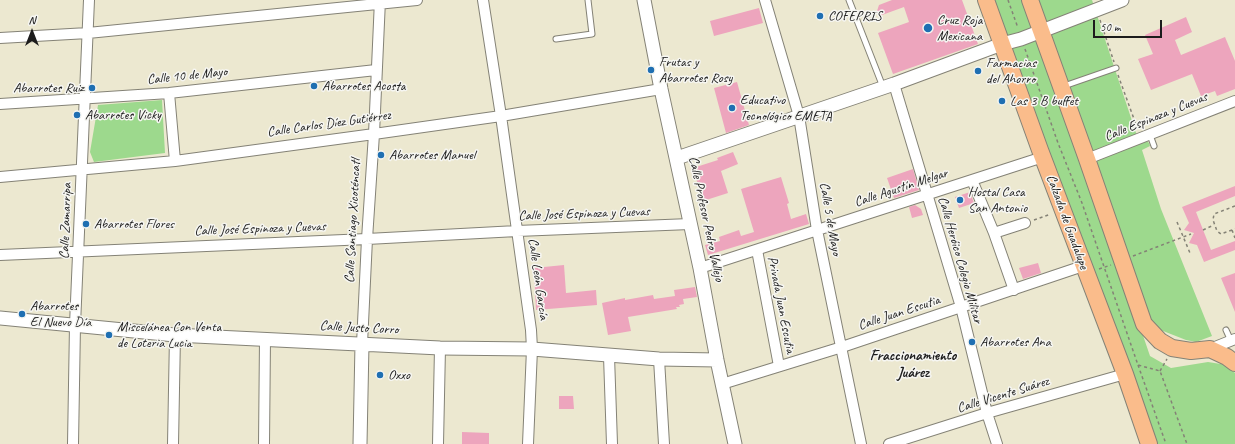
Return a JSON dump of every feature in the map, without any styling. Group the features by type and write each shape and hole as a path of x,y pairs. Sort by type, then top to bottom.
{"main road":[{"name":"Calzada de Guadalupe","path":"986,0 1085,270 1131,369 1149,444"},
{"path":"1030,0 1144,324 1160,341 1172,348 1191,351 1210,349 1227,357 1235,363"}],"street":[{"name":"Calle Zamarripa","path":"73,444 75,325 89,0"},
{"path":"0,38 88,33 380,2 416,0"},
{"name":"Calle León García","path":"483,0 531,330 532,349 528,444"},
{"name":"Calle Profesor Pedro Vallejo","path":"644,0 661,89 700,268 717,360 735,444"},
{"name":"Calle 5 de Mayo","path":"765,0 799,116 817,230 861,444"},
{"path":"677,158 889,86 1002,44 1021,39 1122,0"},
{"name":"Calle Santiago Xicoténcatl","path":"360,444 362,344 380,2"},
{"name":"Calle 10 de Mayo","path":"0,104 169,92 376,70"},
{"name":"Calle Heróico Colegio Militar","path":"889,86 927,195 961,307 987,413 997,444"},
{"name":"Calle Carlos Díez Gutiérrez","path":"0,177 176,161 501,116 661,89"},
{"path":"169,92 176,161"},
{"name":"Calle Espinoza y Cuevas","path":"1087,159 1235,101"},
{"name":"Calle Agustín Melgar","path":"700,268 1043,157"},
{"path":"972,180 994,233 1014,290"},
{"path":"994,233 1024,223"},
{"name":"Calle José Espinoza y Cuevas","path":"0,255 690,224"},
{"name":"Privada Juan Escutia","path":"757,250 779,366"},
{"name":"Calle Juan Escutia","path":"722,384 842,347 1014,290 1085,270"},
{"name":"Calle Justo Corro","path":"0,318 175,335 440,348 532,349 659,360 717,360"},
{"path":"173,444 175,335"},
{"path":"264,444 265,339"},
{"path":"1210,349 1233,340"},
{"path":"438,444 440,348"},
{"path":"609,356 612,444"},
{"path":"659,360 664,444"},
{"name":"Calle Vicente Suárez","path":"890,444 1131,369"},
{"path":"924,434 927,444"}],"lane":[{"path":"556,39 592,34 588,0"},
{"path":"849,0 889,86"},
{"path":"1061,87 1116,68"},
{"path":"1146,136 1154,146"},
{"path":"1226,330 1233,340"}],"path":[{"name":"Calzada de Guadalupe","path":"1008,0 1058,143 1082,203 1104,268 1131,369 1166,444"},
{"path":"1097,10 1116,68 1146,136"},
{"path":"1235,206 1214,214 1214,225 1221,234 1235,229"},
{"path":"1024,223 1064,210"},
{"path":"1177,222 1190,253"},
{"path":"1203,230 1214,225"},
{"path":"1232,230 1235,238"},
{"path":"1085,270 1104,268 1191,234"},
{"path":"1131,369 1160,371 1187,444"}],"green space":[{"path":"993,0 1092,0 1138,139 1087,159 1118,262 1150,356 1171,368 1208,362 1227,365 1235,373 1235,444 1151,444"},
{"path":"162,100 165,153 94,162 90,152 98,105"},
{"path":"1146,140 1150,146 1142,150 1161,209 1212,336 1196,342 1186,340 1158,329 1152,322 1090,161"}],"building":[{"name":"Cruz Roja Mexicana","path":"892,0 962,0 978,44 893,74 878,33 909,22 904,7 882,15 879,14 877,11 879,5"},
{"path":"759,8 763,23 714,36 710,21"},
{"path":"1186,17 1192,32 1175,40 1181,55 1225,37 1235,61 1235,89 1217,96 1215,91 1201,96 1192,74 1151,90 1138,59 1153,54 1145,35"},
{"name":"Educativo Tecnológico EMETA","path":"737,82 749,125 726,133 714,88"},
{"path":"733,152 738,164 721,171 728,193 703,201 693,168 718,160 717,158"},
{"path":"913,169 919,190 894,198 887,178"},
{"path":"781,177 789,203 787,204 791,219 806,214 809,224 708,255 705,245 720,241 719,237 739,230 741,236 754,232 741,189"},
{"path":"1235,186 1235,196 1196,212 1211,250 1235,241 1235,250 1204,262 1197,245 1189,243 1194,233 1184,230 1189,223 1182,207"},
{"name":"Hostal Casa San Antonio","path":"970,192 974,203 959,208 955,197"},
{"path":"915,205 921,209 923,215 912,218 909,207"},
{"path":"1038,263 1041,273 1023,279 1019,268"},
{"path":"564,265 566,293 596,290 597,305 536,310 534,268"},
{"path":"1235,273 1235,312 1221,278"},
{"path":"695,287 697,297 683,299 684,304 679,305 680,307 676,307 677,309 628,317 631,331 608,335 602,303 625,298 625,300 653,295 654,299 675,296 674,290"},
{"path":"559,396 573,396 574,409 559,409"},
{"path":"462,432 489,433 489,444 462,444"}],"place":[{"name":"COFEPRIS","path":"820,16"},
{"name":"Cruz Roja Mexicana","path":"928,28"},
{"name":"Frutas y Abarrotes Rosy","path":"651,70"},
{"name":"Farmacias del Ahorro","path":"978,71"},
{"name":"Abarrotes Acosta","path":"314,86"},
{"name":"Abarrotes Ruiz","path":"92,88"},
{"name":"Las 3 B buffet","path":"1002,101"},
{"name":"Educativo Tecnológico EMETA","path":"732,108"},
{"name":"Abarrotes Vicky","path":"77,115"},
{"name":"Abarrotes Manuel","path":"381,155"},
{"name":"Hostal Casa San Antonio","path":"960,200"},
{"name":"Abarrotes Flores","path":"86,224"},
{"name":"Abarrotes El Nuevo Día","path":"22,314"},
{"name":"Miscelánea Con Venta de Loteria Lucia","path":"109,335"},
{"name":"Abarrotes Ana","path":"972,342"},
{"name":"Oxxo","path":"380,375"}],"district":[{"name":"Fraccionamiento Juárez","path":"913,364"}]}
